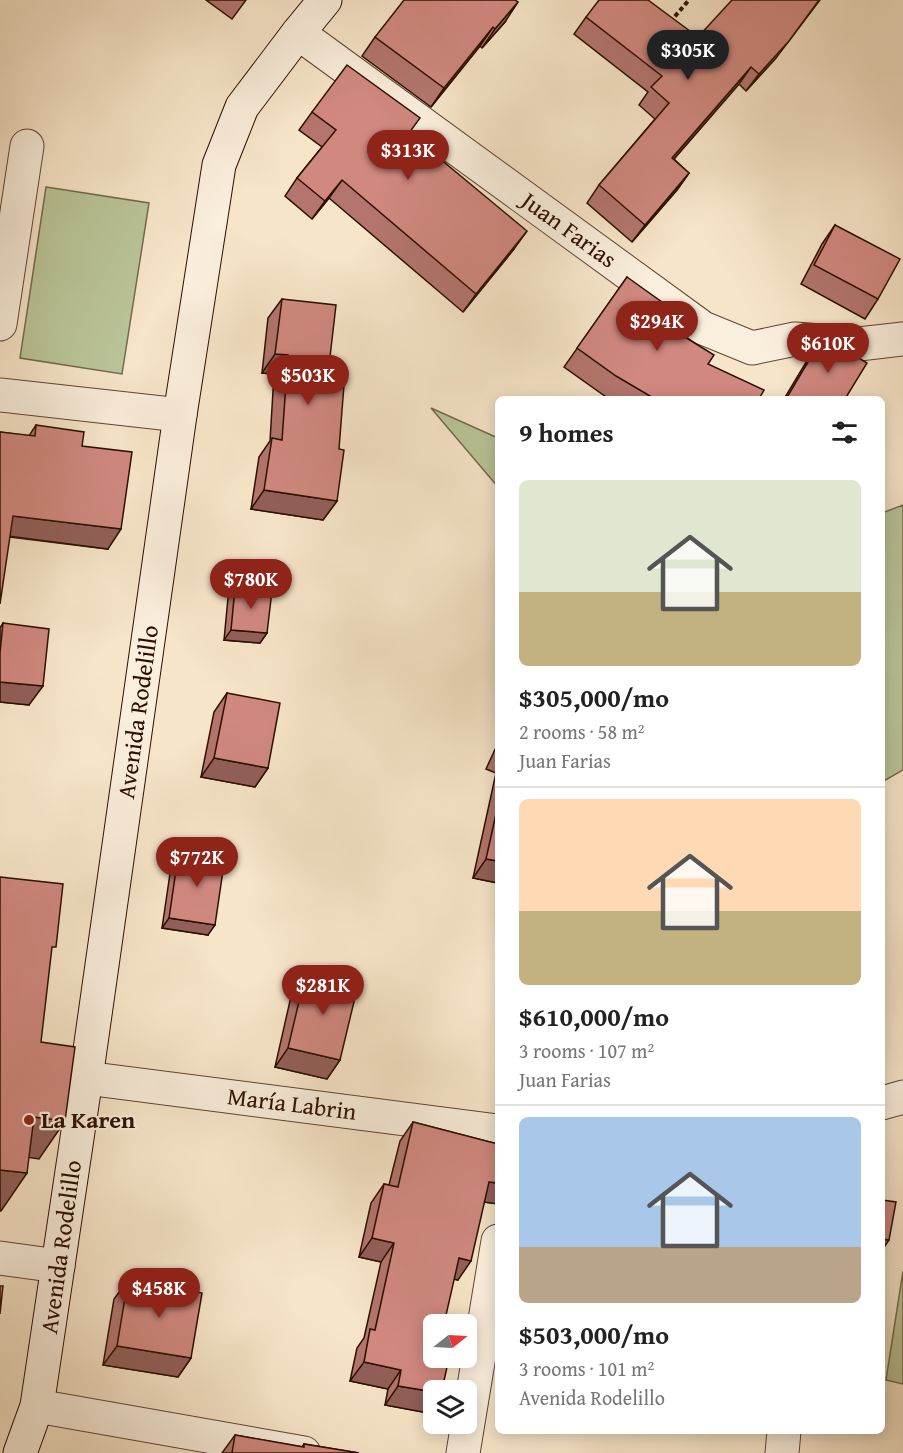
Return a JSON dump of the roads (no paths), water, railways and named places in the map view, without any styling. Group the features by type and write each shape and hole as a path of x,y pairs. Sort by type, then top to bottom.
{"street":[{"name":"Avenida Rodelillo","path":"20,1453 38,1406 180,415 219,165 243,107 325,0"},
{"name":"Juan Farias","path":"298,33 703,328 752,348 795,339 859,344 903,339"},
{"path":"0,324 27,146"},
{"path":"0,395 180,415"},
{"name":"María Labrin","path":"86,1078 495,1131"},
{"path":"885,1102 903,1097"},
{"path":"0,1258 58,1266"},
{"path":"463,1453 495,1259"},
{"path":"38,1406 304,1453"},
{"path":"782,1453 784,1434"}],"place":[{"name":"La Karen","path":"29,1120"}]}
